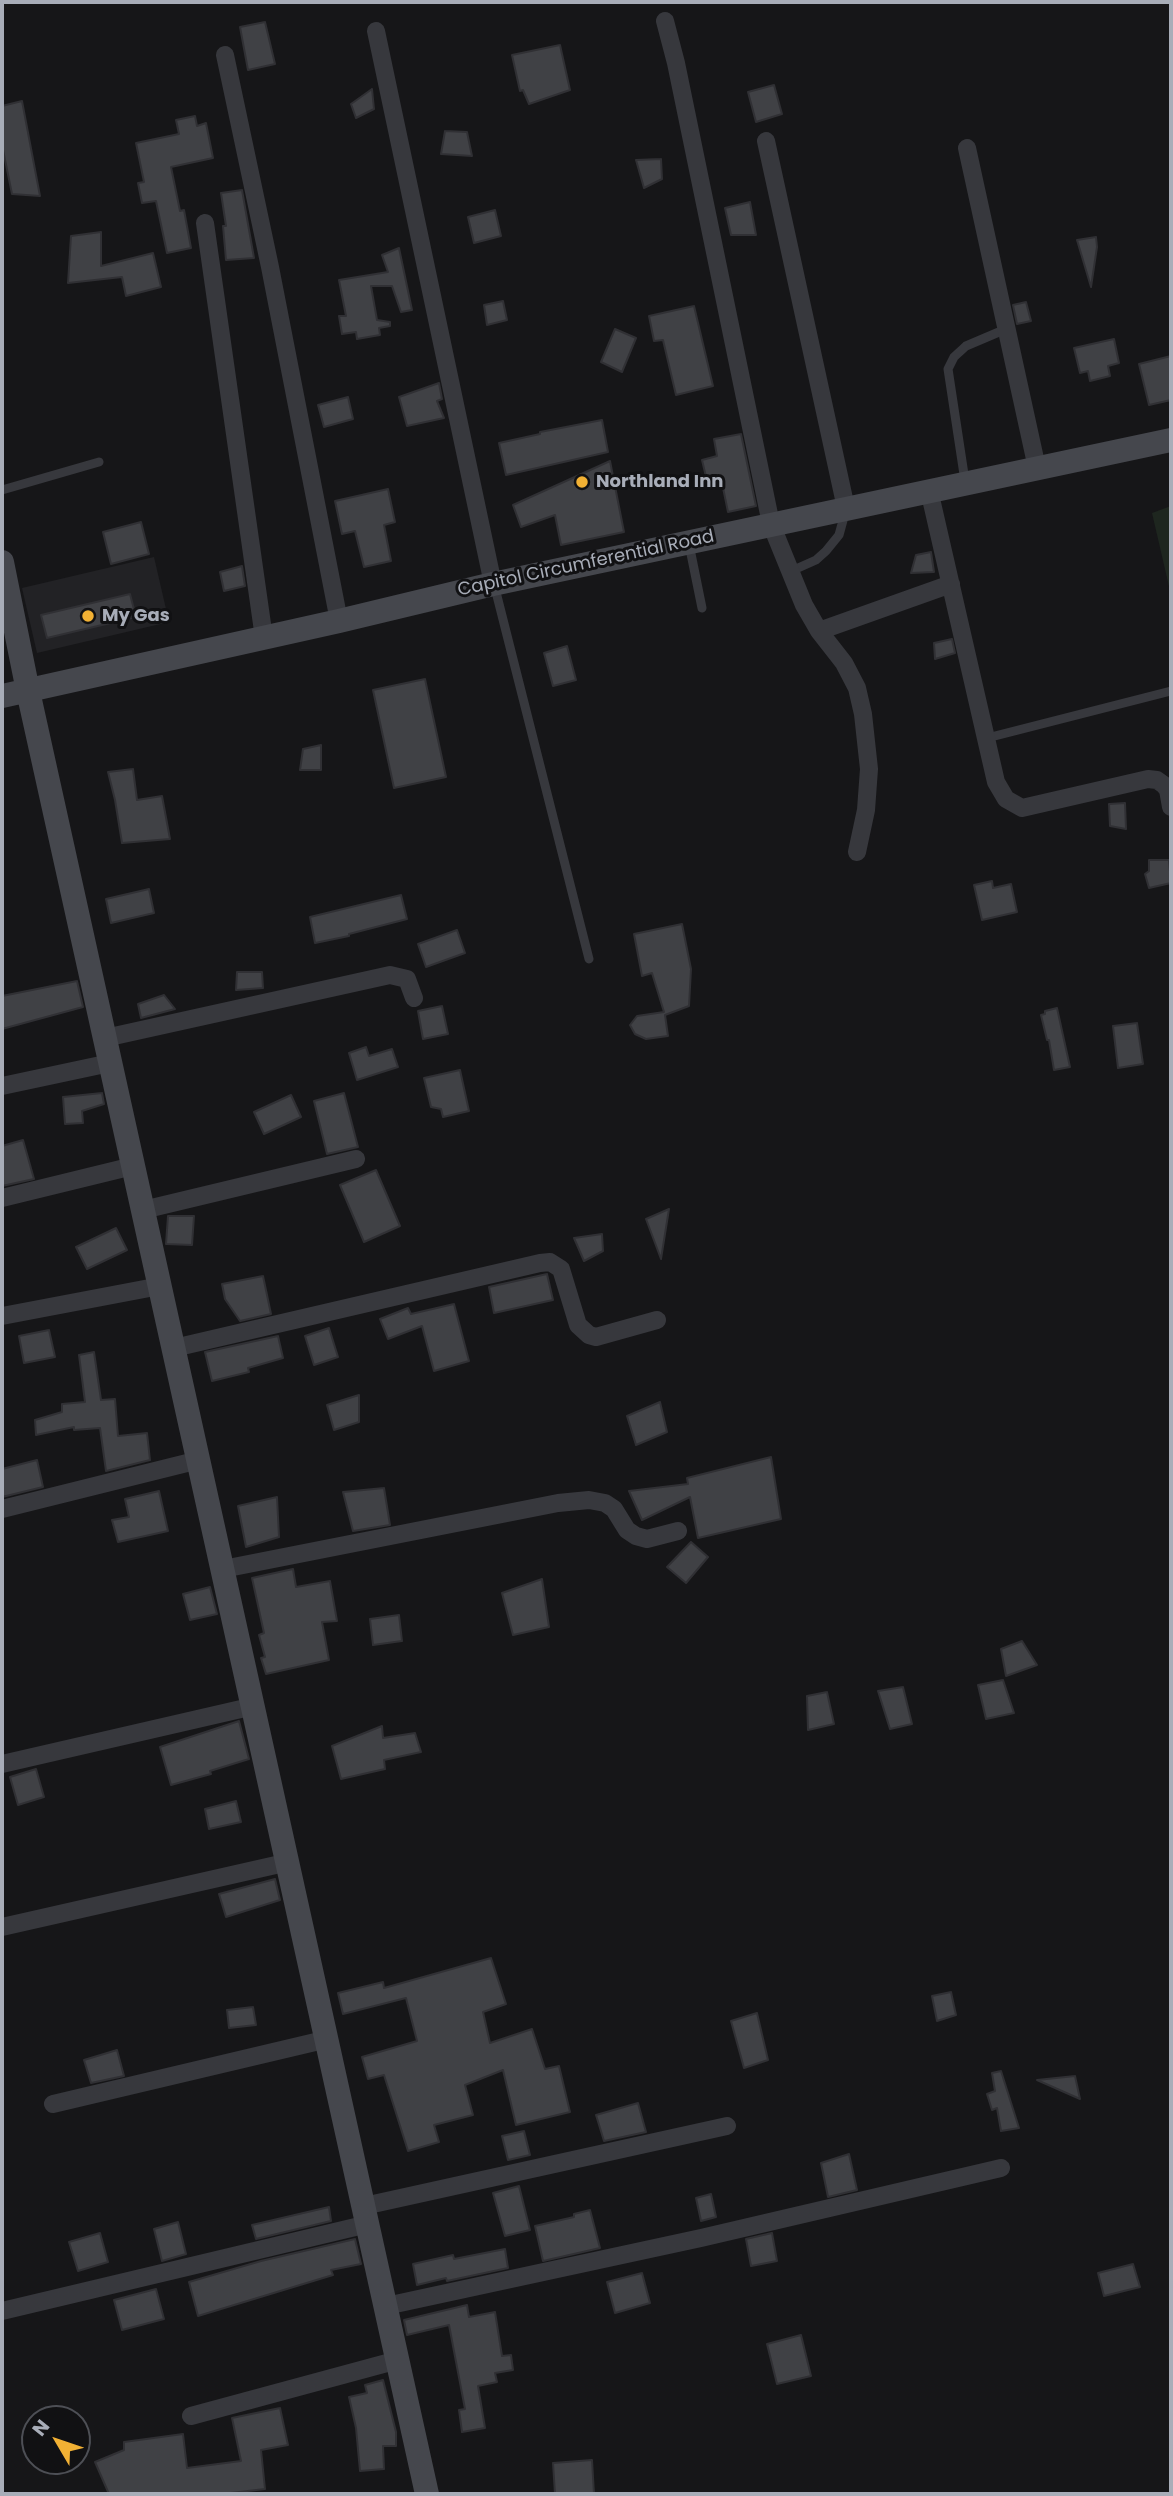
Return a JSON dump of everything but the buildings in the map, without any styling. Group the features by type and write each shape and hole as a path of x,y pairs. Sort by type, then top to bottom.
{"street":[{"path":"665,21 676,63 771,524 804,606 844,663 857,688 863,714 869,769 866,810 857,852"},
{"path":"376,31 494,584"},
{"path":"225,55 270,267 339,621"},
{"path":"766,141 846,508"},
{"path":"967,148 1037,468"},
{"path":"205,223 264,638"},
{"name":"Capitol Circumferential Road","path":"2,696 494,584 1171,440"},
{"path":"929,490 1000,792 1013,805 1022,808 1148,779 1157,780 1168,790 1171,807"},
{"path":"2,562 27,691 289,1862 427,2494"},
{"path":"819,631 951,584"},
{"path":"105,1038 390,975 407,979 414,998"},
{"path":"2,1086 110,1063"},
{"path":"144,1210 356,1159"},
{"path":"2,1198 133,1166"},
{"path":"174,1348 550,1262 565,1275 578,1325 589,1335 596,1337 657,1321"},
{"path":"2,1316 160,1286"},
{"path":"2,1509 199,1460"},
{"path":"223,1569 589,1500 605,1503 620,1517 627,1530 636,1536 647,1539 678,1531"},
{"path":"2,1764 254,1706"},
{"path":"2,1927 289,1862"},
{"path":"53,2105 328,2039"},
{"path":"2,2311 366,2215 727,2126"},
{"path":"386,2306 701,2238 1001,2168"},
{"path":"191,2416 398,2360"}],"lane":[{"path":"965,483 948,369 954,357 966,346 1006,329"},
{"path":"2,490 99,462"},
{"path":"789,572 826,551 839,535 846,508"},
{"path":"689,542 702,608"},
{"path":"494,584 589,959"},
{"path":"987,738 1171,691"}],"shaded area":[{"path":"1171,506 1171,595 1152,513"},
{"path":"154,557 169,622 37,653 22,588"}],"place":[{"name":"Northland Inn","path":"582,482"},
{"name":"My Gas","path":"88,616"}]}
